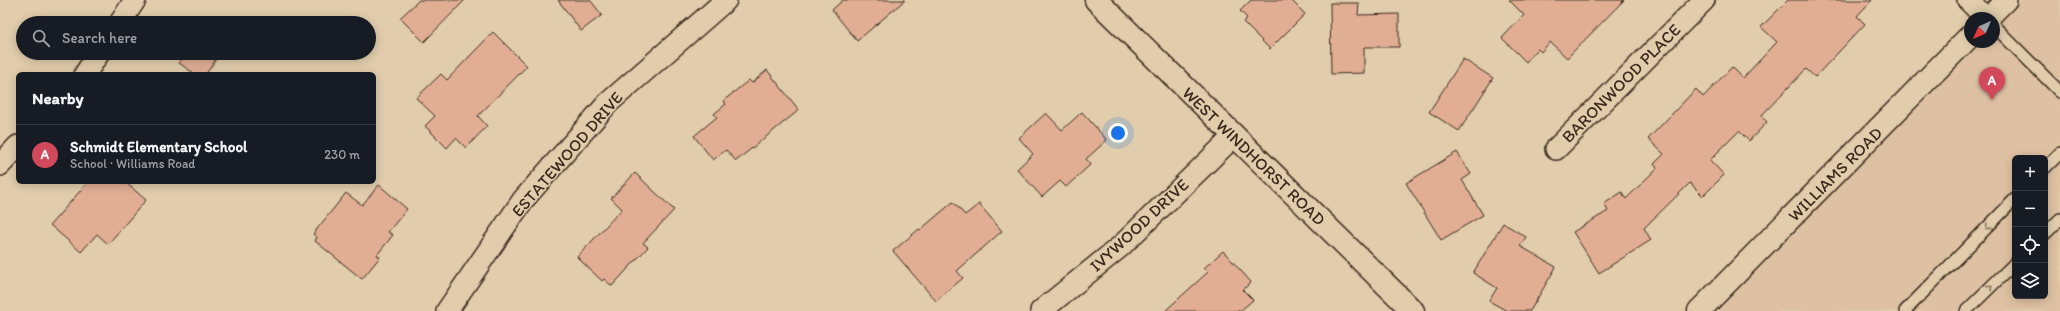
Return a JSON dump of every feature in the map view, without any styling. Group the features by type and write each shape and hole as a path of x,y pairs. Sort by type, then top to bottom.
{"street":[{"path":"125,16 135,0"},
{"name":"ESTATEWOOD DRIVE","path":"447,311 523,200 608,103 726,0"},
{"name":"WEST WINDHORST ROAD","path":"1096,0 1413,311"},
{"name":"BARONWOOD PLACE","path":"1556,149 1704,0"},
{"path":"1968,0 1981,12"},
{"path":"1993,12 2006,0"},
{"name":"WILLIAMS ROAD","path":"1699,311 1964,42"},
{"path":"86,72 95,60"},
{"name":"IVYWOOD DRIVE","path":"1041,311 1122,246 1234,136"},
{"path":"0,165 16,148"}],"lane":[{"path":"2000,32 2060,92"},
{"path":"2048,165 2060,153"},
{"path":"1905,311 2012,202"},
{"path":"2048,231 2060,219"},
{"path":"1966,311 2012,266"}],"shaded area":[{"path":"2022,0 2060,0 2060,311 1716,311 1975,48 2000,48 2000,22"}],"building":[{"path":"419,0 465,0 424,42 400,18"},
{"path":"558,0 590,0 602,15 581,31"},
{"path":"843,0 905,0 857,41 832,10"},
{"path":"1251,0 1291,0 1305,14 1270,49 1243,22 1247,18 1240,11"},
{"path":"1509,0 1624,0 1567,58 1550,42 1541,52 1538,49 1526,62 1502,38 1524,15"},
{"path":"1788,0 1872,0 1857,16 1865,24 1815,77 1806,69 1761,116 1767,122 1749,141 1739,131 1710,160 1724,175 1703,196 1690,183 1644,228 1651,240 1599,273 1573,232 1608,211 1604,204 1622,192 1626,199 1657,168 1654,164 1664,154 1648,139 1696,89 1703,97 1732,67 1743,78 1777,42 1761,27"},
{"path":"1330,3 1359,3 1358,15 1399,14 1399,47 1364,47 1364,73 1331,74"},
{"path":"493,32 527,66 478,116 487,126 466,148 456,138 447,148 425,126 435,116 416,98 441,74 447,80"},
{"path":"1463,59 1493,78 1459,131 1429,112"},
{"path":"181,60 215,60 207,72 192,72 179,63"},
{"path":"767,70 799,110 736,161 726,150 713,160 694,136 717,117 714,114 726,104 723,101 749,80 752,83"},
{"path":"1082,112 1107,140 1086,159 1091,164 1066,187 1060,181 1042,197 1017,169 1033,154 1019,138 1046,113 1062,130"},
{"path":"1457,152 1471,174 1462,180 1483,215 1441,240 1406,183"},
{"path":"635,173 674,210 643,243 648,247 612,286 604,279 602,281 577,257 622,209 611,198"},
{"path":"86,184 127,184 146,200 108,244 97,234 81,252 50,225"},
{"path":"379,185 407,209 388,232 393,235 377,255 380,257 362,279 315,241 317,237 313,234 346,193 362,205"},
{"path":"953,202 965,215 979,204 1002,231 957,271 963,278 936,301 893,251"},
{"path":"1503,223 1526,237 1520,246 1556,267 1530,311 1507,311 1489,301 1497,288 1473,273"},
{"path":"1223,251 1251,282 1243,290 1253,300 1240,311 1165,311 1208,272 1204,268"}],"place":[{"name":"Schmidt Elementary School","path":"1992,100"}]}
